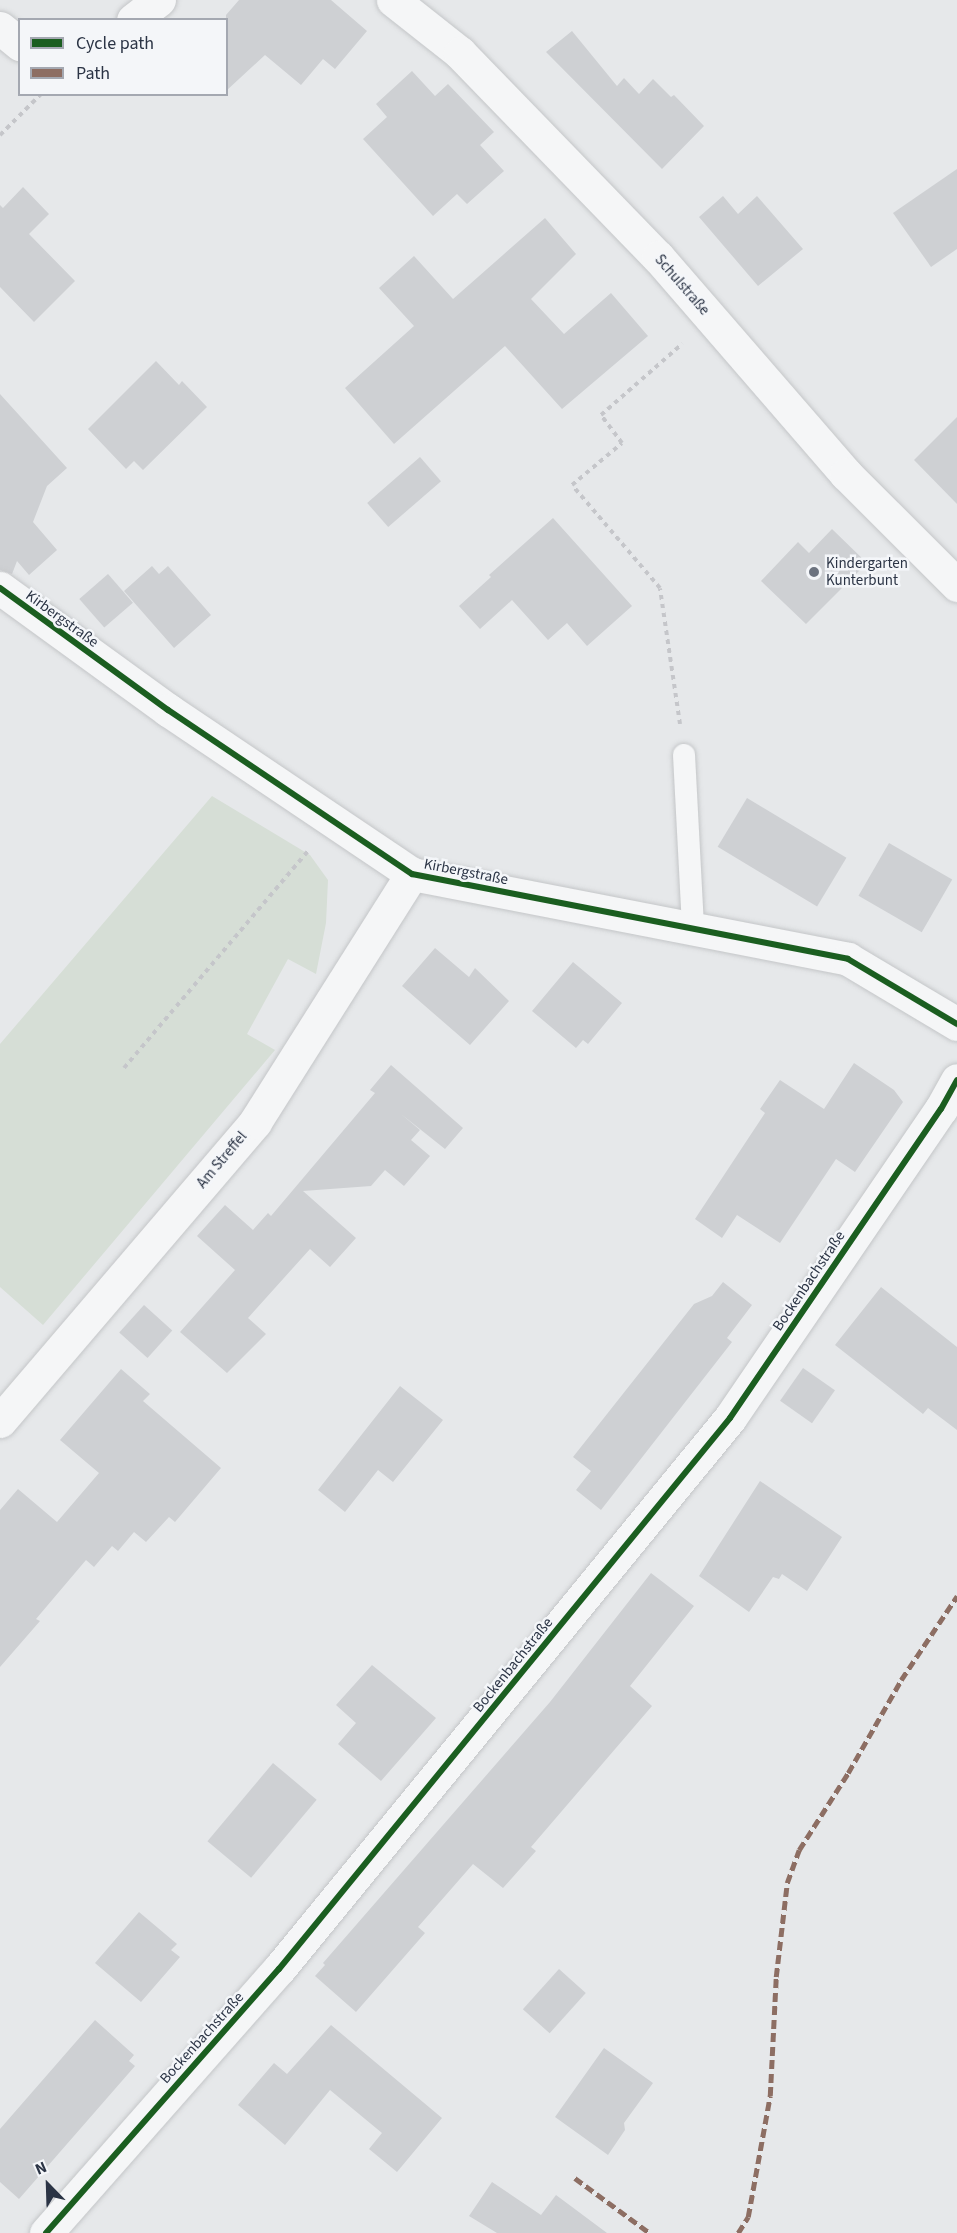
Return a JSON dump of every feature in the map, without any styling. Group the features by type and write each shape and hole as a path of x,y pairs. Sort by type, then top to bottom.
{"street":[{"path":"136,18 159,0"},
{"name":"Schulstraße","path":"393,0 460,53 658,257 846,474 957,585"},
{"path":"0,28 18,42"},
{"name":"Kirbergstraße","path":"0,588 168,710 412,874 848,959 957,1024"},
{"name":"Am Streffel","path":"0,1421 255,1122 412,874"},
{"name":"Bockenbachstraße","path":"46,2233 279,1969 730,1418 941,1109 957,1080"}],"lane":[{"path":"684,755 693,928"}],"path":[{"path":"0,135 39,96"},
{"path":"684,755 660,588 572,485 622,443 601,415 712,318"},
{"path":"124,1068 333,821"}],"shaded area":[{"path":"212,796 310,855 328,880 326,923 316,974 288,959 247,1034 275,1050 43,1325 0,1287 0,1044"}],"building":[{"path":"239,0 331,0 367,31 335,69 323,59 301,85 265,55 228,89 228,18 226,15"},
{"path":"572,31 617,86 624,78 639,94 653,79 671,97 674,95 704,126 662,169 546,52"},
{"path":"412,71 435,96 448,84 494,132 480,145 504,171 467,204 457,194 433,216 363,139 387,117 376,104"},
{"path":"957,169 957,249 931,267 893,213"},
{"path":"23,187 49,214 29,234 75,281 34,322 0,287 0,205 3,208"},
{"path":"723,196 738,214 757,196 803,249 758,286 699,217"},
{"path":"545,218 576,254 531,299 564,334 611,293 648,336 562,409 505,346 394,444 345,388 414,326 379,288 414,256 453,299"},
{"path":"156,361 179,385 182,381 207,407 143,470 134,461 126,469 88,429"},
{"path":"0,394 67,468 47,486 33,522 57,550 29,575 17,561 12,574 0,570"},
{"path":"957,417 957,504 914,460"},
{"path":"420,457 441,481 388,527 367,503"},
{"path":"553,518 632,606 587,646 567,623 548,640 512,600 480,629 459,606 491,577 489,575"},
{"name":"Kindergarten Kunterbunt","path":"832,529 867,563 806,624 761,581 798,542 809,553"},
{"path":"152,566 159,574 168,566 211,615 174,648 124,591"},
{"path":"108,574 133,603 104,628 79,599"},
{"path":"747,798 846,858 817,907 718,847"},
{"path":"889,843 952,880 922,932 858,896"},
{"path":"435,948 469,977 475,968 509,1001 470,1045 402,986"},
{"path":"573,962 622,1003 588,1044 583,1040 576,1048 532,1011"},
{"path":"854,1063 894,1090 903,1102 855,1172 836,1159 780,1243 737,1215 722,1238 695,1219 765,1113 760,1109 780,1080 824,1109"},
{"path":"391,1065 463,1128 445,1149 401,1114 420,1130 411,1140 430,1156 404,1186 385,1170 371,1186 303,1191 356,1238 330,1267 310,1249 248,1318 266,1334 227,1373 180,1332 235,1270 197,1236 225,1205 253,1230 268,1213 271,1216 375,1093 370,1090"},
{"path":"723,1282 752,1305 727,1338 732,1342 601,1510 576,1490 591,1471 573,1457 694,1304 712,1296"},
{"path":"881,1287 957,1347 957,1430 928,1408 923,1414 835,1345"},
{"path":"144,1305 172,1330 147,1358 119,1332"},
{"path":"803,1368 835,1390 812,1423 780,1401"},
{"path":"121,1369 150,1394 143,1401 221,1468 175,1522 169,1517 146,1542 134,1532 118,1551 112,1546 94,1567 86,1560 36,1619 40,1621 0,1667 0,1510 18,1489 57,1522 99,1473 60,1440"},
{"path":"400,1386 443,1420 393,1482 378,1470 345,1512 318,1490"},
{"path":"760,1481 842,1537 807,1591 782,1574 779,1579 773,1577 749,1612 699,1576"},
{"path":"651,1573 694,1606 630,1686 652,1706 531,1847 536,1851 503,1888 473,1864 418,1927 425,1933 356,2012 315,1976 325,1965 323,1963 550,1702"},
{"path":"372,1665 436,1718 381,1781 338,1744 356,1723 336,1705"},
{"path":"273,1763 317,1800 251,1878 207,1841"},
{"path":"139,1912 177,1944 171,1950 180,1957 141,2002 95,1963"},
{"path":"559,1969 586,1993 550,2033 523,2009"},
{"path":"95,2020 134,2055 129,2061 135,2066 19,2199 0,2182 0,2129"},
{"path":"331,2025 442,2118 397,2172 369,2149 382,2133 330,2090 285,2145 238,2105 274,2063 287,2074"},
{"path":"604,2048 653,2083 624,2123 625,2130 608,2155 555,2117"},
{"path":"492,2182 541,2215 556,2195 607,2233 497,2233 469,2216"}],"marked path":[{"path":"738,2233 748,2217 770,2096 776,1977 787,1883 799,1850 848,1773 901,1680 957,1596"},
{"path":"575,2178 650,2233"}],"cycle path":[{"path":"0,588 168,710 412,874 848,959 957,1024"},
{"path":"46,2233 279,1969 730,1418 941,1109 957,1080"}],"place":[{"name":"Kindergarten Kunterbunt","path":"814,572"}]}
